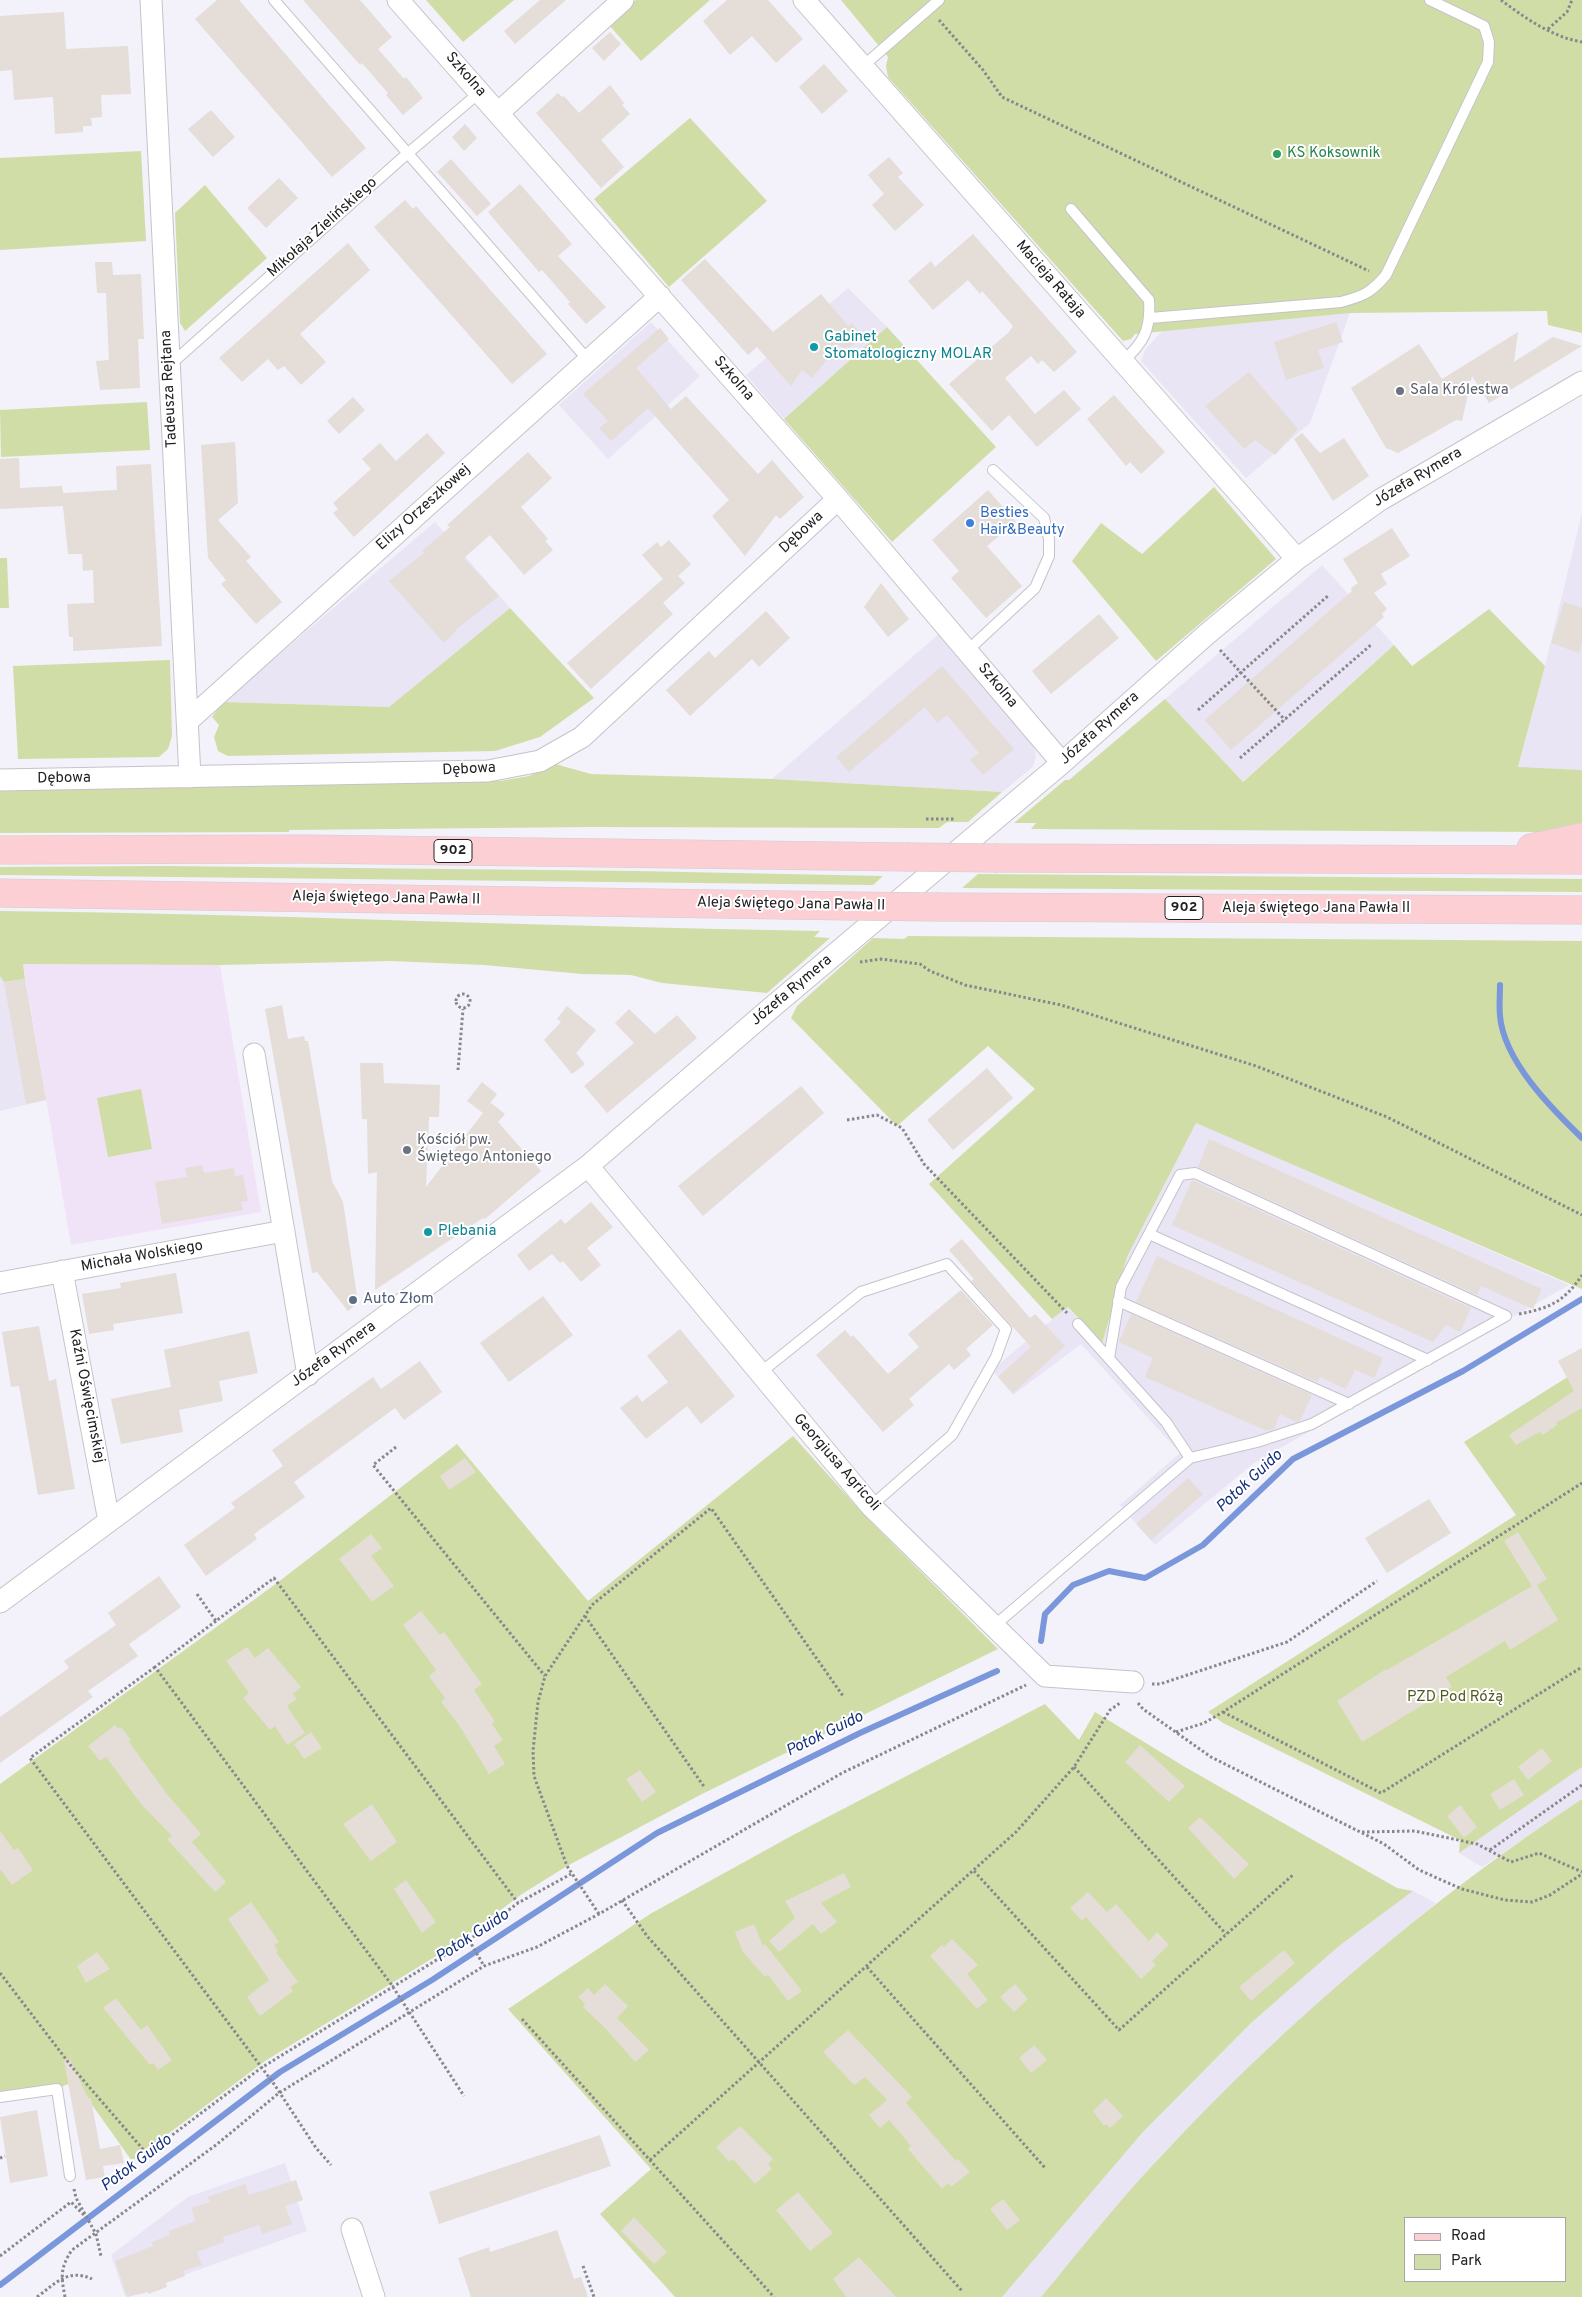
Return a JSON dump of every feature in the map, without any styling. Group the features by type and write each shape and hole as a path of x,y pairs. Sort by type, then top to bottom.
{"main road":[{"path":"1455,859 1527,849 1582,837"},
{"name":"902","path":"0,850 305,849 998,858 1582,860"},
{"name":"Aleja świętego Jana Pawła II","path":"0,893 940,907 1582,910"}],"street":[{"name":"Tadeusza Rejtana","path":"151,0 168,366 189,720 190,777"},
{"name":"Szkolna","path":"398,0 838,500 1062,763"},
{"path":"498,112 623,0"},
{"name":"Macieja Rataja","path":"804,0 1122,363 1297,559"},
{"name":"Elizy Orzeszkowej","path":"189,720 660,296"},
{"name":"Józefa Rymera","path":"0,1602 588,1166 771,1008 1062,763 1207,634 1297,559 1380,500 1582,382"},
{"name":"Dębowa","path":"0,780 488,771 540,761 582,736 838,500"},
{"path":"254,1054 308,1375"},
{"name":"Georgiusa Agricoli","path":"588,1166 680,1274 871,1506 1045,1676"},
{"name":"Michała Wolskiego","path":"0,1283 284,1231"},
{"name":"Kaźni Oświęcimskiej","path":"62,1271 109,1521"},
{"path":"1045,1676 1134,1690"},
{"path":"352,2229 374,2297"}],"lane":[{"path":"274,0 588,360"},
{"path":"862,66 939,0"},
{"path":"1150,318 1341,302 1362,296 1376,288 1384,278 1488,62 1488,42 1484,26 1430,0"},
{"name":"Mikołaja Zielińskiego","path":"168,366 407,153 480,92"},
{"path":"1071,209 1149,300 1150,318 1146,332 1137,349 1122,363"},
{"path":"967,651 1036,588 1049,556 1049,540 1044,518 993,470"},
{"path":"1109,1358 1121,1287 1180,1175 1195,1173 1506,1316"},
{"path":"1149,1234 1428,1360"},
{"path":"760,1373 861,1292 947,1264 1006,1329 996,1357 952,1435 871,1506"},
{"path":"1118,1302 1349,1404"},
{"path":"994,1626 1190,1458 1257,1442 1312,1424 1506,1316"},
{"path":"1078,1324 1166,1422 1190,1458"},
{"path":"0,2097 57,2089 70,2176"}],"path":[{"path":"1501,0 1525,18 1568,40 1582,42"},
{"path":"1548,29 1567,12 1572,0"},
{"path":"928,9 984,70 1002,97 1384,278"},
{"path":"1198,710 1329,595"},
{"path":"1207,634 1284,720"},
{"path":"1240,758 1372,644"},
{"path":"926,819 954,819"},
{"path":"856,962 881,959 920,964 930,971 965,985 1061,1006 1256,1066 1386,1117 1582,1215"},
{"path":"464,994 468,996 471,1002 469,1006 463,1008 459,1007 456,1000 464,994"},
{"path":"458,1070 463,1008"},
{"path":"847,1120 877,1114 902,1128 924,1164 1078,1324"},
{"path":"1506,1316 1547,1308 1572,1290 1582,1275"},
{"path":"396,1446 373,1465 545,1676"},
{"path":"1175,1732 1204,1723 1223,1712 1582,1483"},
{"path":"599,1914 572,1874 534,1776 533,1751 538,1702 545,1676 592,1605 712,1508 843,1696"},
{"path":"331,2165 316,2148 274,2084 30,1758 274,1578 518,1903"},
{"path":"650,2160 974,1871 1022,1825 1074,1767 1110,1710 1134,1690 1160,1684 1287,1642 1377,1581"},
{"path":"197,1594 216,1621"},
{"path":"585,1616 705,1788"},
{"path":"155,1667 392,1986 464,2096"},
{"path":"1223,1712 1381,1793 1582,1667"},
{"path":"65,2297 62,2278 63,2263 72,2250 216,2145 279,2093 484,1966 536,1946 599,1914 842,1773 1045,1676"},
{"path":"1134,1690 1143,1709 1210,1757 1359,1832 1384,1844 1419,1870 1462,1889 1505,1900 1532,1902 1550,1895 1582,1873 1539,1853 1511,1862 1478,1844 1414,1830 1359,1832"},
{"path":"1074,1767 1226,1934"},
{"path":"1490,1850 1582,1785"},
{"path":"974,1871 1119,2030 1294,1874"},
{"path":"0,1973 72,2067 148,2154 261,2068 469,1940 518,1903 572,1874"},
{"path":"622,1900 638,1922 759,2062 962,2291"},
{"path":"469,1940 484,1966"},
{"path":"867,1967 1046,2169"},
{"path":"522,2019 774,2297"},
{"path":"0,2158 5,2156"},
{"path":"70,2176 76,2198 96,2234 101,2256"},
{"path":"0,2254 71,2202 85,2216"},
{"path":"583,2266 594,2297"},
{"path":"37,2297 62,2278 80,2274 92,2279"}],"shaded area":[{"path":"848,288 887,327 784,419 746,375"},
{"path":"1350,313 1310,423 1246,478 1141,361 1145,350 1162,331"},
{"path":"651,322 700,376 608,459 559,405"},
{"path":"1582,513 1582,770 1518,768 1545,666"},
{"path":"435,522 510,608 389,707 223,702"},
{"path":"1322,565 1394,645 1242,782 1165,699"},
{"path":"940,633 1033,740 1036,756 1033,767 1002,792 772,779"},
{"path":"23,964 220,965 261,1212 71,1245"},
{"path":"0,976 5,982 25,979 46,1100 0,1111"},
{"path":"1196,1122 1569,1285 1254,1463 1155,1545 1120,1505 1180,1453 1081,1344 1013,1395 992,1370 1067,1307 1102,1344 1127,1257"},
{"path":"1582,1767 1582,1799 1482,1867 1459,1853"},
{"path":"1413,1891 1436,1903 1360,1966 1276,2042 1163,2153 1041,2297 1002,2297 1143,2132 1251,2023 1339,1946"},
{"path":"285,2163 307,2231 125,2296 111,2255 188,2197"}],"green space":[{"path":"426,0 514,0 463,42"},
{"path":"636,0 710,0 641,61 608,24"},
{"name":"KS Koksownik","path":"841,0 1582,0 1582,333 1548,325 1547,311 1350,313 1135,334 1131,339 1123,341 888,77 886,66 888,57"},
{"path":"690,118 767,201 669,287 594,199"},
{"path":"141,151 146,241 0,250 0,158"},
{"path":"205,185 267,258 185,331 180,323 175,213"},
{"path":"887,327 996,447 892,542 784,419"},
{"path":"147,402 150,450 1,457 0,410"},
{"path":"1214,487 1276,559 1156,661 1072,561 1101,523 1142,554"},
{"path":"0,558 7,558 9,608 0,608"},
{"path":"510,608 594,698 540,737 495,751 228,756 218,751 214,737 219,725 212,717 223,702 389,707"},
{"path":"1489,609 1545,666 1518,767 1582,770 1582,828 1540,832 1031,829 1036,823 1014,823 1065,780 1069,780 1165,699 1243,782 1394,645 1412,666"},
{"path":"170,660 172,736 168,749 159,757 18,759 13,666"},
{"path":"555,764 591,774 772,779 1002,792 968,822 947,822 939,828 588,827 289,830 289,832 0,833 0,787 500,781 529,776"},
{"path":"163,866 635,871 883,876 873,885 0,875 0,867"},
{"path":"978,874 1582,879 1582,892 962,888"},
{"path":"0,911 820,931 814,937 830,938 767,993 662,983 631,975 582,974 484,965 391,961 220,965 23,964 25,979 4,982 0,976"},
{"path":"908,936 1582,941 1582,1289 1196,1123 1127,1257 1102,1344 1068,1307 1052,1319 929,1184 1035,1089 988,1046 897,1126 791,1018 797,1006 873,938 904,939"},
{"path":"141,1089 152,1149 108,1157 97,1098"},
{"name":"PZD Pod Różą","path":"1582,1368 1582,1767 1459,1853 1460,1840 1223,1723 1208,1712 1516,1515 1464,1442"},
{"path":"793,1436 868,1519 998,1649 702,1794 567,1866 522,1894 454,1945 265,2061 132,2161 75,2081 47,2093 0,2099 0,1784 277,1583 457,1444 588,1601"},
{"path":"1045,1704 1079,1740 1095,1712 1185,1767 1397,1888 1413,1891 1339,1946 1251,2023 1143,2132 1002,2297 675,2297 600,2214 651,2169 508,2009 650,1914 795,1834"},
{"path":"1582,1799 1582,2297 1041,2297 1148,2170 1261,2056 1362,1964 1470,1878"}],"building":[{"path":"217,0 239,0 366,148 332,177 195,19"},
{"path":"303,0 360,0 392,37 378,49 404,79 406,77 423,98 403,115 386,95 388,93 362,63 360,65"},
{"path":"540,0 566,0 515,44 504,31"},
{"path":"727,0 768,0 803,39 776,63 752,36 730,55 703,21"},
{"path":"64,12 66,49 128,46 131,94 101,95 102,117 91,118 92,126 83,126 83,132 55,134 53,97 14,100 12,70 0,71 0,16"},
{"path":"610,32 621,44 604,61 592,48"},
{"path":"824,64 848,91 822,114 799,87"},
{"path":"610,85 630,114 601,140 624,167 601,188 536,113 558,93 562,97 564,96 579,113"},
{"path":"211,110 235,137 213,157 188,129"},
{"path":"465,124 477,138 464,151 452,137"},
{"path":"889,157 903,173 898,177 924,205 895,231 872,205 884,194 868,175"},
{"path":"451,159 491,204 477,216 437,172"},
{"path":"279,178 298,198 266,228 247,208"},
{"path":"520,184 572,244 558,256 606,307 586,324 542,270 539,272 488,212"},
{"path":"405,200 413,209 416,206 547,354 512,384 374,227"},
{"path":"973,234 1077,352 1054,372 1042,360 1038,364 1031,356 1005,378 1035,414 1064,390 1081,409 1037,447 1009,415 992,431 949,384 1009,332 1013,326 982,291 980,294 968,280 933,310 908,281 931,261 935,267"},
{"path":"348,243 370,270 300,334 326,362 301,385 284,366 278,370 268,359 242,382 219,358"},
{"path":"705,259 773,332 821,294 848,326 852,323 863,337 846,350 839,345 812,378 802,370 791,386 757,347 748,355 681,280"},
{"path":"95,262 112,262 113,275 141,274 144,339 138,339 140,388 100,390 96,361 109,360 106,293 97,293"},
{"path":"1336,322 1343,342 1318,350 1324,368 1286,380 1274,342"},
{"path":"660,328 669,339 636,368 671,409 686,396 758,474 772,460 804,497 780,519 776,515 745,556 712,516 729,500 648,408 611,441 599,428 608,421 583,394"},
{"path":"1518,332 1514,362 1553,337 1582,346 1489,403 1472,376 1462,421 1456,420 1398,453 1386,448 1351,388 1419,344 1442,379"},
{"path":"1249,372 1298,429 1275,455 1255,440 1244,449 1205,406"},
{"path":"1114,395 1165,452 1141,474 1130,462 1126,466 1087,419"},
{"path":"353,397 365,410 339,434 327,421"},
{"path":"427,433 445,453 354,537 333,513 338,509 333,503 371,469 362,459 380,443 396,461"},
{"path":"1302,433 1320,453 1344,438 1369,476 1333,501 1294,439"},
{"path":"235,442 238,503 218,520 251,557 246,561 282,602 256,624 221,584 226,580 208,558 201,445"},
{"path":"528,452 552,478 521,507 548,539 545,541 553,550 524,575 490,535 464,558 499,596 455,630 444,643 389,581 424,553 422,551 450,527 447,525"},
{"path":"19,458 20,488 62,486 63,493 117,490 116,466 151,464 162,646 73,651 73,637 69,637 67,604 94,603 93,570 83,571 82,554 68,554 63,506 0,509 0,459"},
{"path":"988,490 1016,522 987,546 1022,586 986,618 951,578 959,571 932,540"},
{"path":"1392,528 1410,556 1381,574 1387,584 1374,593 1387,609 1382,614 1384,617 1231,750 1205,720 1352,591 1351,588 1358,583 1343,559"},
{"path":"669,540 691,564 678,576 685,583 663,603 673,614 591,689 567,663 663,579 642,555 657,542 661,547"},
{"path":"881,583 909,619 888,637 864,607"},
{"path":"1564,602 1582,608 1582,643 1579,653 1551,643"},
{"path":"766,611 790,638 759,667 752,659 690,716 666,690 709,651 715,658"},
{"path":"1099,614 1119,638 1051,694 1032,671"},
{"path":"942,666 1014,749 983,775 970,760 979,753 947,715 937,723 925,707 849,772 836,757"},
{"path":"25,979 46,1100 26,1104 4,982"},
{"path":"282,1005 288,1039 304,1036 305,1041 308,1041 332,1181 343,1202 358,1303 348,1311 317,1272 312,1273 265,1009"},
{"path":"567,1006 596,1030 576,1053 585,1064 572,1074 544,1040 561,1022 557,1019"},
{"path":"629,1009 655,1034 677,1015 697,1038 607,1113 584,1086 634,1043 615,1023"},
{"path":"360,1063 383,1063 384,1083 440,1085 439,1117 429,1117 426,1187 483,1113 467,1101 482,1082 497,1094 488,1106 491,1103 505,1114 498,1122 541,1171 485,1219 483,1218 375,1290 377,1172 368,1174 367,1119 362,1119"},
{"path":"987,1068 1013,1098 953,1150 927,1120"},
{"path":"801,1086 824,1113 703,1216 678,1186"},
{"path":"1209,1139 1542,1289 1533,1309 1481,1286 1477,1295 1198,1167"},
{"path":"202,1165 204,1173 234,1168 235,1176 243,1175 248,1201 241,1202 243,1210 162,1224 155,1182 187,1177 185,1168"},
{"path":"1192,1180 1471,1308 1460,1332 1446,1325 1433,1342 1172,1225"},
{"path":"591,1202 613,1227 587,1248 601,1265 581,1282 563,1261 560,1263 552,1254 529,1271 517,1255 561,1219 565,1224"},
{"path":"962,1239 1030,1318 1035,1314 1065,1346 1013,1393 998,1377 1031,1347 971,1281 974,1279 949,1250"},
{"path":"1157,1256 1383,1358 1374,1378 1355,1370 1346,1389 1320,1377 1317,1382 1136,1302"},
{"path":"176,1273 183,1313 113,1324 114,1330 89,1334 82,1294 121,1288 120,1283"},
{"path":"961,1290 993,1325 966,1349 971,1355 954,1370 949,1364 909,1399 914,1405 883,1432 816,1355 845,1330 851,1337 853,1335 888,1374 919,1347 908,1334"},
{"path":"543,1296 573,1335 509,1382 480,1343"},
{"path":"1131,1314 1312,1395 1300,1421 1296,1422 1280,1414 1274,1429 1267,1431 1145,1377 1153,1358 1119,1342"},
{"path":"39,1326 49,1381 56,1379 75,1489 38,1495 19,1386 11,1387 2,1332"},
{"path":"680,1329 735,1396 701,1424 687,1406 646,1439 620,1408 637,1395 642,1402 668,1382 647,1356"},
{"path":"249,1331 258,1373 219,1381 223,1401 179,1410 183,1432 121,1444 111,1399 171,1387 164,1350"},
{"path":"1582,1348 1582,1408 1556,1423 1557,1425 1543,1435 1540,1432 1516,1445 1509,1435 1574,1391 1558,1361"},
{"path":"420,1361 442,1392 404,1420 395,1408 294,1482 305,1497 254,1534 257,1539 206,1576 184,1545 235,1508 231,1503 283,1466 272,1450 373,1377 381,1389"},
{"path":"465,1458 476,1472 449,1490 440,1476"},
{"path":"1188,1478 1203,1494 1151,1540 1136,1524"},
{"path":"1429,1499 1451,1533 1387,1573 1365,1538"},
{"path":"1518,1532 1547,1579 1537,1585 1558,1620 1510,1650 1505,1641 1446,1677 1452,1687 1362,1742 1337,1701 1386,1669 1532,1586 1504,1541"},
{"path":"371,1534 382,1548 371,1556 394,1586 372,1602 339,1559"},
{"path":"159,1576 181,1607 129,1644 138,1656 88,1691 93,1697 0,1763 0,1717 69,1668 64,1661 116,1625 108,1613"},
{"path":"421,1611 440,1635 444,1632 482,1684 474,1690 495,1722 492,1724 503,1740 494,1746 505,1764 489,1774 459,1725 441,1702 445,1698 429,1676 436,1670 403,1625"},
{"path":"247,1647 255,1658 268,1648 301,1687 293,1694 297,1699 287,1706 305,1733 287,1745 275,1726 270,1730 243,1698 249,1693 226,1661"},
{"path":"115,1725 118,1729 121,1727 131,1740 129,1742 167,1794 201,1834 192,1842 226,1882 215,1892 167,1839 172,1836 141,1804 106,1757 100,1761 88,1746"},
{"path":"311,1732 322,1748 304,1759 294,1744"},
{"path":"1140,1745 1185,1786 1169,1802 1125,1762"},
{"path":"1542,1748 1552,1761 1528,1780 1518,1767"},
{"path":"640,1770 656,1792 642,1802 626,1779"},
{"path":"1514,1779 1524,1795 1500,1810 1490,1794"},
{"path":"372,1804 397,1842 371,1861 343,1824"},
{"path":"1460,1805 1477,1827 1464,1838 1447,1816"},
{"path":"1200,1817 1249,1864 1234,1879 1188,1828"},
{"path":"0,1831 14,1850 18,1848 33,1870 12,1885 0,1869"},
{"path":"844,1873 851,1887 821,1903 837,1922 821,1934 813,1924 779,1952 769,1941 795,1918 785,1901"},
{"path":"406,1880 436,1922 422,1933 394,1889"},
{"path":"1088,1892 1107,1912 1116,1904 1149,1941 1157,1932 1169,1945 1152,1961 1156,1965 1141,1979 1086,1917 1082,1921 1070,1908"},
{"path":"251,1902 279,1942 274,1945 278,1951 276,1952 298,1982 290,1987 293,1991 260,2016 247,1997 269,1980 228,1919"},
{"path":"754,1924 763,1946 765,1944 802,1991 788,2001 768,1975 765,1977 743,1952 735,1932"},
{"path":"952,1939 978,1965 967,1974 988,2000 977,2009 930,1956"},
{"path":"1284,1950 1295,1963 1251,2001 1239,1987"},
{"path":"97,1952 110,1969 86,1983 77,1966"},
{"path":"605,1984 628,2006 617,2018 649,2050 635,2062 606,2029 583,2007 585,2004 578,1997 588,1988 594,1995"},
{"path":"1015,1984 1028,1999 1014,2012 1000,1997"},
{"path":"116,1998 141,2030 147,2025 172,2060 158,2070 153,2063 150,2065 103,2008"},
{"path":"848,2030 912,2097 906,2103 956,2161 958,2159 970,2172 951,2187 948,2183 942,2189 908,2149 911,2146 889,2120 880,2128 869,2115 887,2100 865,2077 854,2085 823,2052"},
{"path":"1034,2045 1047,2060 1031,2073 1019,2058"},
{"path":"70,2059 88,2098 91,2098 100,2149 120,2145 124,2163 103,2166 105,2177 86,2180 64,2061"},
{"path":"1106,2098 1123,2116 1110,2128 1106,2124 1104,2126 1093,2111"},
{"path":"37,2110 48,2176 10,2183 0,2117"},
{"path":"740,2126 773,2159 768,2164 772,2169 755,2184 733,2159 729,2162 716,2147"},
{"path":"600,2135 611,2166 439,2224 429,2192"},
{"path":"296,2180 303,2200 285,2206 292,2224 262,2234 259,2225 223,2237 224,2242 197,2252 202,2265 183,2271 185,2276 166,2283 167,2287 148,2294 148,2292 127,2297 115,2261 153,2246 152,2242 170,2235 169,2231 196,2221 191,2208 210,2202 208,2197 245,2184 249,2195"},
{"path":"798,2192 833,2233 810,2251 776,2210"},
{"path":"1003,2199 1020,2220 1007,2230 990,2209"},
{"path":"634,2217 667,2252 654,2264 621,2231"},
{"path":"557,2230 574,2279 581,2277 588,2297 471,2297 458,2258 489,2247 490,2252"},
{"path":"859,2257 896,2297 846,2297 833,2279"}],"waterway":[{"path":"1500,985 1500,1016 1503,1033 1510,1050 1543,1098 1582,1138"},
{"name":"Potok Guido","path":"1041,1641 1045,1614 1073,1585 1109,1571 1145,1578 1203,1545 1293,1459 1463,1371 1582,1299"},
{"name":"Potok Guido","path":"0,2285 280,2072 432,1980 657,1833 860,1733 997,1671"}],"place":[{"name":"KS Koksownik","path":"1277,154"},
{"name":"Gabinet Stomatologiczny MOLAR","path":"814,347"},
{"name":"Sala Królestwa","path":"1400,391"},
{"name":"Besties Hair&Beauty","path":"970,523"},
{"name":"Kościół pw. Świętego Antoniego","path":"407,1150"},
{"name":"Plebania","path":"428,1232"},
{"name":"Auto Złom","path":"353,1300"}]}
